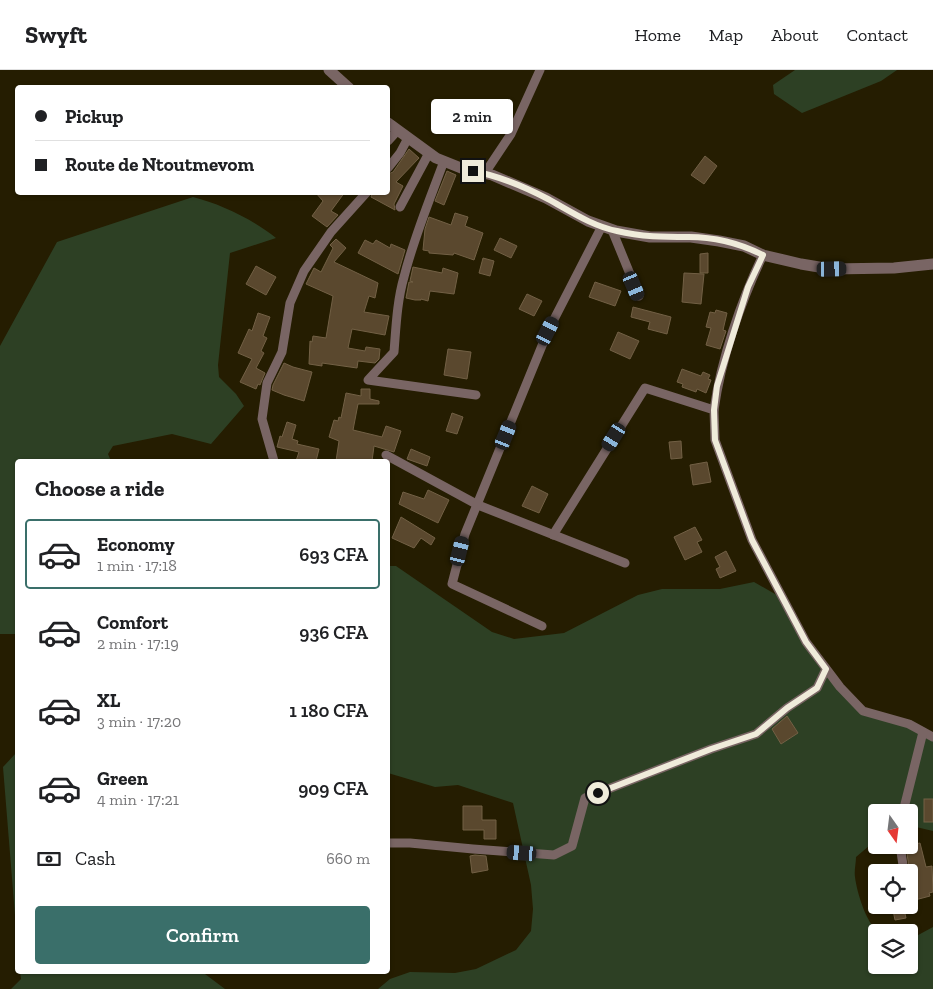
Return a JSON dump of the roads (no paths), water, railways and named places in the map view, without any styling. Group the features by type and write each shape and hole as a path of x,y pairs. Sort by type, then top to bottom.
{"street":[{"path":"329,70 345,85"},
{"path":"485,173 511,134 540,70"},
{"path":"390,124 429,153 444,161 461,168 485,173 546,198 588,221 607,228 650,237 691,237 719,241 744,246 763,255 832,269 894,268 933,264"},
{"path":"390,138 398,130"},
{"path":"390,166 400,153 408,138"},
{"path":"400,208 429,153"},
{"path":"444,161 403,278 394,352 368,380 476,395"},
{"path":"273,459 262,419 268,383 282,352 290,303 304,271 331,232 364,195"},
{"path":"607,228 639,296"},
{"path":"542,626 452,584 464,534 478,505 548,331 607,228"},
{"path":"763,255 748,287 717,386 714,410 715,440 752,540 806,642 840,688 863,711 909,724 933,737"},
{"path":"553,535 644,388 714,410"},
{"path":"386,455 478,505 624,563"},
{"path":"390,843 554,855 572,846 585,798 711,749 756,734 787,708 817,688 826,669"},
{"path":"905,804 923,732"}]}
